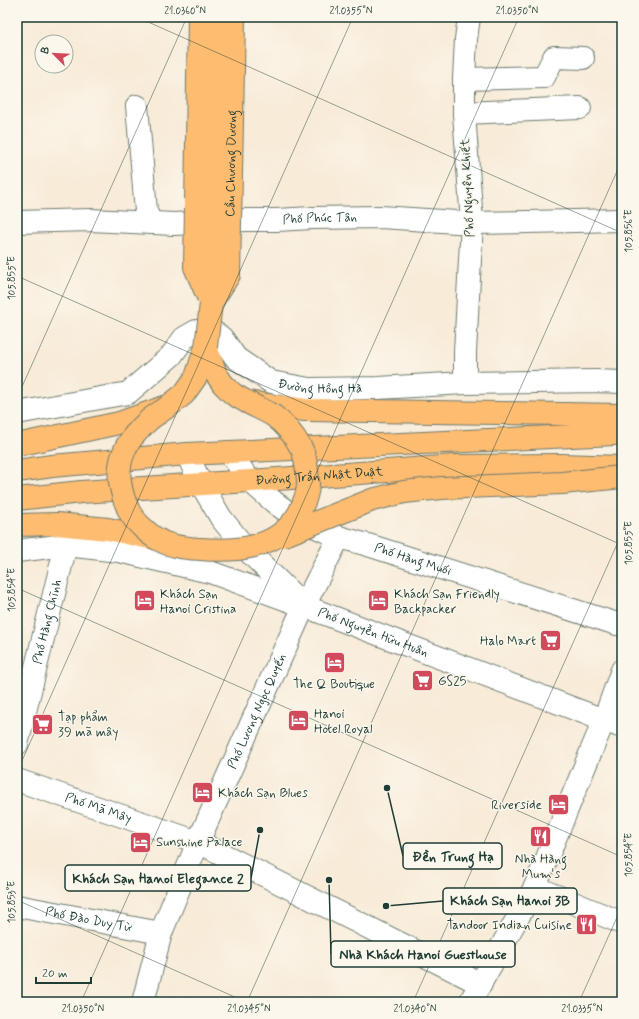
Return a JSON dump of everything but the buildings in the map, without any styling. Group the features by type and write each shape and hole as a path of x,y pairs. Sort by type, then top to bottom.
{"main road":[{"path":"199,17 195,267 211,303"},
{"name":"Cầu Chương Dương","path":"206,347 211,303 216,17"},
{"name":"Cầu Chương Dương","path":"211,303 229,275 234,17"},
{"path":"206,347 216,374 223,384 234,394 274,416 287,428 301,447 307,467 308,487 303,506 295,520 283,532 268,542"},
{"path":"159,540 142,527 129,511 120,488 119,469 124,451 132,439 148,421 170,406 184,394 196,377 206,347"},
{"path":"247,402 305,410 619,424"},
{"path":"17,445 119,423 170,406"},
{"name":"Đường Trần Nhật Duật","path":"17,471 52,466 187,454 619,424"},
{"name":"Đường Trần Nhật Duật","path":"17,499 81,492 250,482 333,474 454,466 561,465 622,467"},
{"path":"17,525 57,524 108,529 190,548 233,550 268,542 372,500 404,492 442,488 562,483 622,477"}],"street":[{"name":"Phố Nguyên Khiết","path":"465,383 465,352 472,223 464,113 466,39 469,17"},
{"path":"464,79 544,77 554,57 583,58"},
{"path":"137,106 146,211 151,223"},
{"path":"464,113 580,108"},
{"name":"Phố Phúc Tân","path":"17,222 90,220 174,224 246,220 382,217 472,223 622,220"},
{"name":"Đường Hồng Hà","path":"17,414 128,393 171,356 184,338 196,331 214,332 222,338 236,358 271,382 309,389 378,388 465,383 622,382"},
{"name":"Phố Hàng Muối","path":"229,452 250,482 297,519 339,537 617,624 622,624"},
{"name":"Phố Nguyễn Hữu Huân","path":"187,454 201,484 221,518 246,549 304,606 613,724"},
{"name":"Phố Lương Ngọc Quyến","path":"142,1002 161,933 198,842 304,606 339,537"},
{"path":"17,551 66,545 119,551 210,572 304,606"},
{"name":"Phố Hàng Chĩnh","path":"17,744 66,545"},
{"path":"476,993 535,887 613,724 622,670"},
{"name":"Phố Mã Mây","path":"17,780 198,842 476,993"},
{"path":"535,887 622,923"},
{"name":"Phố Đào Duy Từ","path":"17,906 161,933"}],"place":[{"name":"Khách Sạn Hanoi Cristina","path":"145,601"},
{"name":"Khách Sạn Friendly Backpacker","path":"379,601"},
{"name":"Halo Mart","path":"551,641"},
{"name":"The Q Boutique","path":"334,662"},
{"name":"GS25","path":"422,681"},
{"name":"Hanoi Hotel Royal","path":"299,721"},
{"name":"Tạp phẩm 39 mã mây","path":"43,724"},
{"name":"Đền Trung Hạ","path":"387,788"},
{"name":"Khách Sạn Blues","path":"203,793"},
{"name":"Riverside","path":"558,805"},
{"name":"Khách Sạn Hanoi Elegance 2","path":"260,830"},
{"name":"Nhà Hàng Mum's","path":"541,837"},
{"name":"Sunshine Palace","path":"141,842"},
{"name":"Nhà Khách Hanoi Guesthouse","path":"329,880"},
{"name":"Khách Sạn Hanoi 3B","path":"386,906"},
{"name":"Tandoor Indian Cuisine","path":"587,925"}]}
